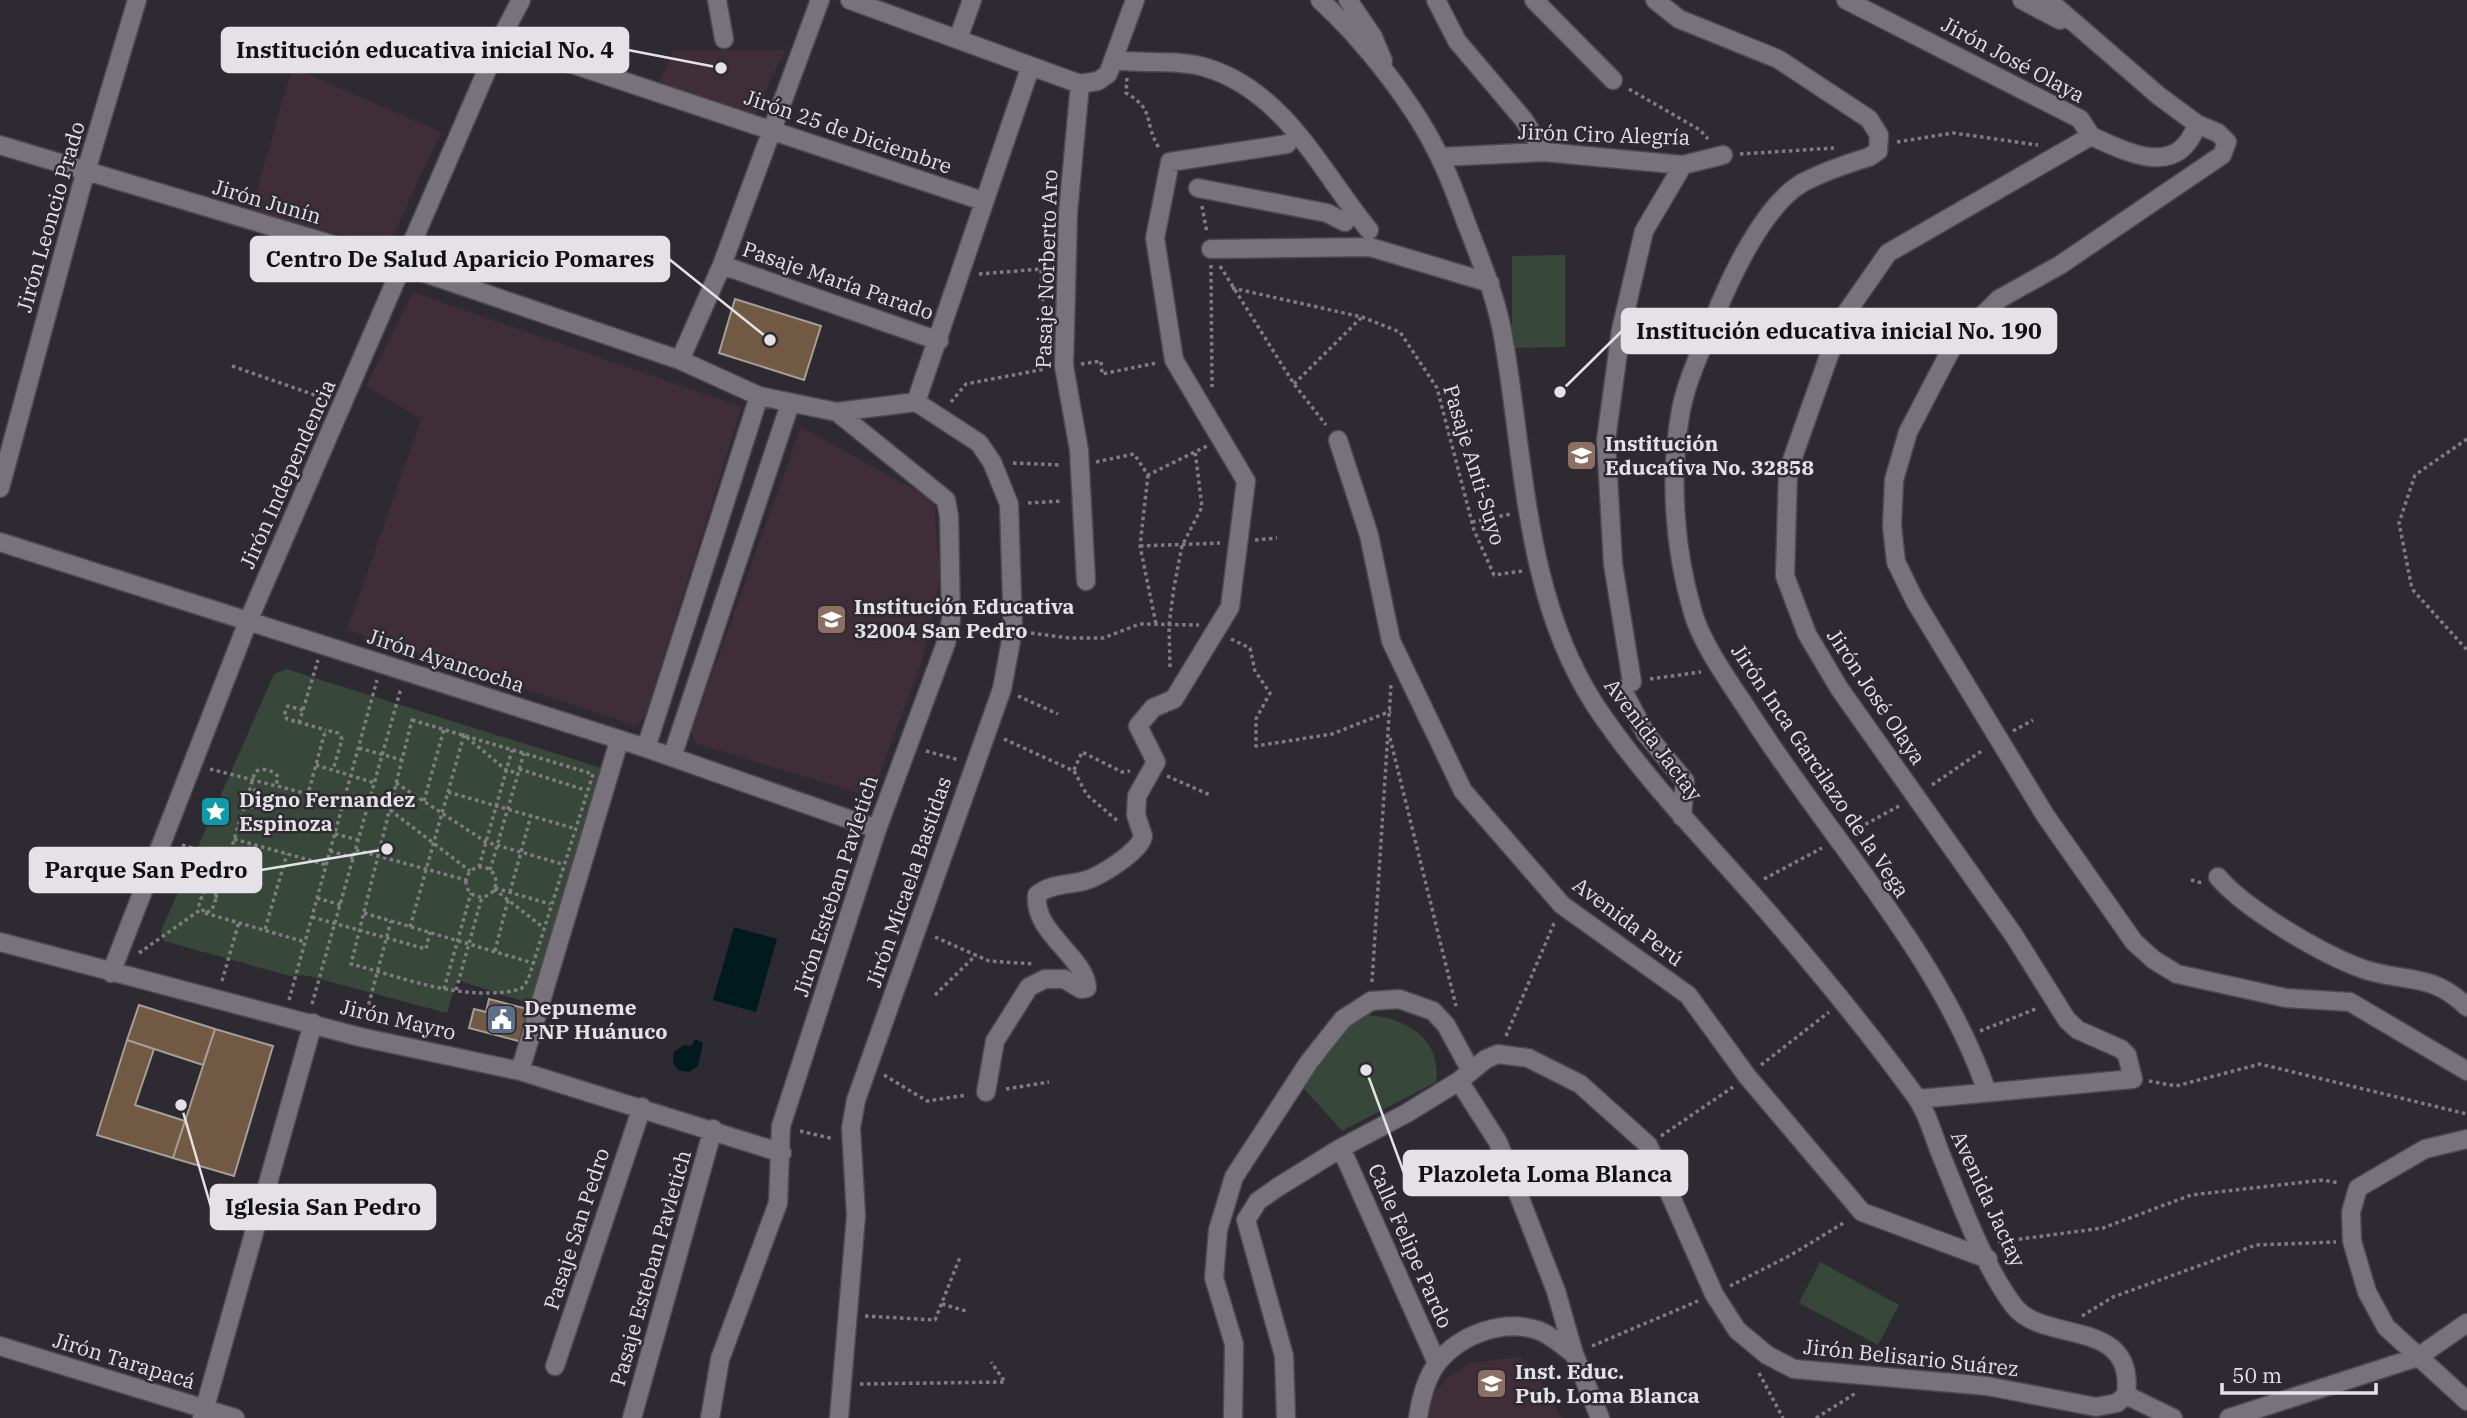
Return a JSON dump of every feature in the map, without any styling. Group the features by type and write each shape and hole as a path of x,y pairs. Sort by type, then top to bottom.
{"street":[{"name":"Jirón Leoncio Prado","path":"0,488 86,172 137,0"},
{"name":"Jirón Independencia","path":"111,973 249,620 500,40 521,0"},
{"path":"717,0 724,38"},
{"path":"680,360 722,265 820,0"},
{"path":"850,0 1030,68 1080,84 1098,81 1110,67 1135,0"},
{"path":"958,39 972,0"},
{"name":"Avenida Jactay","path":"1320,0 1389,76 1440,157 1490,283 1504,341 1539,569 1566,652 1595,705 1682,817 1842,1002 1918,1099 1984,1252 2016,1310 2059,1330 2093,1337 2110,1347 2128,1378 2126,1395"},
{"path":"1348,0 1373,37 1389,76"},
{"path":"1436,0 1457,41 1524,120 1545,152"},
{"path":"1534,0 1613,80"},
{"name":"Jirón Inca Garcilazo de la Vega","path":"1655,0 1679,19 1778,59 1870,119 1880,145 1869,157 1800,184 1770,212 1717,311 1682,408 1675,503 1693,614 1721,669 1915,952 1965,1037 1987,1093"},
{"path":"1674,0 1679,19"},
{"name":"Jirón José Olaya","path":"1846,0 2080,119 2091,136 1888,253 1842,319 1788,471 1785,576 1803,623 1839,688 2013,934 2055,1002 2078,1030 2121,1049 2127,1055 2133,1079"},
{"path":"2022,0 2085,33"},
{"path":"2048,0 2197,124 2218,133 2227,142 2222,155 2060,265 1999,299 1954,344 1908,432 1894,480 1892,526 1896,562 1915,601 2045,815 2134,942 2154,960 2177,974 2286,998 2350,1002 2467,1071"},
{"name":"Jirón 25 de Diciembre","path":"500,40 983,201"},
{"path":"1110,67 1202,66 1246,83 1303,139 1338,192 1369,230"},
{"path":"837,412 916,402 1030,68"},
{"name":"Pasaje Norberto Aro","path":"1080,84 1068,213 1064,366 1079,466 1086,580"},
{"path":"2091,136 2141,158 2156,158 2184,147 2197,124"},
{"name":"Jirón Junín","path":"0,145 404,266 680,360 759,396 837,412"},
{"path":"986,1092 995,1041 1029,987 1045,979 1064,979 1081,989 1087,988 1084,976 1046,927 1038,908 1037,895 1044,889 1087,880 1137,849 1142,841 1143,830 1136,815 1137,796 1156,762 1138,726 1153,708 1174,699 1230,607 1246,481 1174,360 1155,238 1170,162 1287,145"},
{"name":"Jirón Ciro Alegría","path":"1440,157 1545,152 1684,165 1723,155"},
{"path":"1682,817 1685,781 1646,734 1627,685 1613,564 1606,440 1621,330 1644,232 1684,165"},
{"path":"1198,188 1327,212 1345,222"},
{"path":"1210,249 1370,247 1490,283"},
{"name":"Pasaje María Parado","path":"722,265 939,341"},
{"path":"646,748 759,396"},
{"name":"Jirón Micaela Bastidas","path":"839,1418 845,1315 856,1216 851,1128 856,1100 972,764 1002,689 1013,630 1009,505 992,462 979,443 916,402"},
{"path":"672,757 790,404"},
{"name":"Jirón Esteban Pavletich","path":"710,1418 720,1359 778,1203 781,1126 877,829 946,643 951,620 949,516 946,500 837,412"},
{"name":"Avenida Perú","path":"1338,440 1369,535 1391,641 1463,791 1562,905 1688,995 1748,1076 1863,1212 1984,1252"},
{"name":"Jirón Ayancocha","path":"0,542 646,748 877,829"},
{"path":"520,1071 620,741"},
{"path":"2218,877 2230,891 2266,918 2324,951 2365,970 2426,981 2445,988 2467,1007"},
{"name":"Jirón Mayro","path":"0,942 359,1037 520,1071 713,1129 782,1153"},
{"path":"1233,1418 1234,1344 1214,1278 1214,1252 1234,1177 1309,1062 1343,1019 1371,1001 1399,999 1433,1011 1446,1025 1465,1076 1498,1142 1556,1292 1574,1354 1600,1418"},
{"path":"203,1414 310,1022"},
{"path":"1286,1418 1284,1356 1246,1220 1258,1201 1341,1148 1407,1113 1499,1054"},
{"name":"Jirón Belisario Suárez","path":"1499,1054 1528,1058 1580,1084 1648,1145 1714,1294 1737,1330 1767,1355 1794,1369 1987,1386 2096,1407 2117,1403 2126,1395"},
{"path":"1918,1099 2133,1079"},
{"name":"Pasaje San Pedro","path":"555,1366 642,1107"},
{"name":"Pasaje Esteban Pavletich","path":"632,1418 713,1129"},
{"path":"2467,1139 2426,1149 2358,1188 2351,1212 2352,1241 2367,1292 2386,1327 2467,1401"},
{"name":"Calle Felipe Pardo","path":"1341,1148 1437,1363"},
{"path":"2230,1418 2418,1357 2467,1322"},
{"path":"1418,1418 1420,1405 1437,1363 1459,1343 1488,1329 1516,1326 1540,1331 1574,1354"},
{"name":"Jirón Tarapacá","path":"0,1346 203,1414 235,1418"},
{"path":"2126,1395 2173,1418"}],"path":[{"path":"1613,80 1700,130 1723,155"},
{"path":"1210,249 1212,390"},
{"path":"957,276 1041,269 1045,331"},
{"name":"Pasaje Anti-Suyo","path":"1232,288 1362,317 1400,332 1437,388 1472,523 1494,575 1539,569"},
{"path":"1294,384 1362,317"},
{"path":"1046,356 1046,369"},
{"path":"232,366 342,405"},
{"path":"2467,439 2415,475 2399,523 2412,589 2467,650"},
{"path":"1148,475 1221,440"},
{"path":"1170,680 1169,625 1182,546 1202,507 1195,452"},
{"path":"992,462 1079,466 1134,454 1148,475 1140,546 1156,624"},
{"path":"1009,505 1082,500"},
{"path":"1472,523 1528,511"},
{"path":"1140,546 1182,546 1278,538"},
{"path":"1013,630 1069,638 1103,638 1140,624 1219,625 1232,640 1250,648 1255,671 1270,693 1256,719 1256,746 1332,734 1391,711"},
{"path":"299,723 323,645"},
{"path":"285,1016 381,665"},
{"path":"1627,685 1721,669"},
{"path":"310,1022 405,673"},
{"path":"1371,1001 1391,711 1391,676"},
{"path":"1002,689 1058,714"},
{"path":"303,710 290,706 284,710 285,717 338,733 342,739 333,770"},
{"path":"412,720 444,729 593,774 534,963 522,989 492,993 444,989 351,964 412,720"},
{"path":"1916,796 2033,720"},
{"path":"424,801 444,729"},
{"path":"986,730 1074,771 1087,795 1142,841"},
{"path":"192,764 308,794 324,735 328,731"},
{"path":"1389,733 1458,1017"},
{"path":"464,735 506,770 587,791"},
{"path":"410,927 464,735"},
{"path":"908,745 972,764"},
{"path":"359,748 402,761"},
{"path":"479,867 512,750"},
{"path":"490,870 524,753"},
{"path":"316,765 375,783"},
{"path":"111,973 203,911 212,910 255,772 262,769 277,775 276,786"},
{"path":"396,783 486,842 564,865"},
{"path":"244,807 254,807 259,799 258,792 250,787"},
{"path":"448,792 575,828"},
{"path":"390,810 470,871"},
{"path":"510,892 531,816"},
{"path":"335,834 359,840"},
{"path":"163,839 228,859"},
{"path":"234,839 327,865"},
{"path":"356,850 466,880"},
{"path":"330,851 354,858"},
{"path":"265,930 287,854"},
{"path":"444,989 471,893 466,880 470,871 479,867 490,870 495,877 494,889"},
{"path":"456,990 482,897 494,889 552,904"},
{"path":"494,889 544,928"},
{"path":"203,911 206,890 215,890 216,898"},
{"path":"471,893 482,897"},
{"path":"317,898 341,905"},
{"path":"495,951 508,900"},
{"path":"1499,1054 1562,905"},
{"path":"203,911 305,942"},
{"path":"364,913 534,963"},
{"path":"312,916 426,949 430,932"},
{"path":"359,1037 391,921"},
{"path":"216,999 239,922"},
{"path":"917,929 989,961 1036,964"},
{"path":"935,995 976,954"},
{"path":"1648,1145 1748,1076 1842,1002"},
{"path":"1965,1037 2055,1002"},
{"path":"2133,1079 2176,1086 2260,1064 2467,1114"},
{"path":"869,1066 927,1101 1049,1082"},
{"path":"781,1126 834,1139"},
{"path":"1984,1252 2103,1228 2191,1195 2323,1180 2358,1188"},
{"path":"2059,1330 2113,1297 2256,1244 2352,1241"},
{"path":"845,1315 935,1320 960,1258"},
{"path":"942,1304 966,1311"},
{"path":"840,1385 1005,1382 991,1362"},
{"path":"1816,1418 1878,1378"}],"shaded area":[{"path":"674,50 785,50 752,121 657,86"},
{"path":"292,67 441,132 394,234 380,245 251,211"},
{"path":"413,292 742,407 645,716 636,726 347,630 421,419 366,386"},
{"name":"Institución Educativa 32004 San Pedro","path":"801,427 934,500 940,577 922,661 871,797 697,744 691,732"},
{"name":"Inst. Educ. Pub. Loma Blanca","path":"1520,1357 1537,1375 1562,1418 1421,1418 1435,1392 1448,1377 1470,1363"}],"green space":[{"path":"1565,255 1565,347 1512,348 1512,256"},
{"path":"286,669 602,768 531,1004 457,980 447,1013 304,975 290,976 164,941 161,931 274,674"},
{"path":"1360,1015 1390,1019 1416,1031 1433,1052 1436,1082 1342,1131 1291,1074 1314,1044"},
{"path":"1820,1262 1899,1305 1878,1345 1799,1303"}],"water":[{"path":"734,927 777,939 756,1012 713,1000"},
{"path":"695,1039 703,1043 698,1066 689,1072 678,1070 673,1062 674,1052 684,1045 691,1046"}],"building":[{"path":"735,299 821,326 804,380 719,353"},
{"name":"Depuneme PNP Huánuco","path":"489,999 535,1011 526,1043 469,1028 474,1009 486,1012"},
{"path":"139,1005 215,1029 203,1065 127,1040"},
{"path":"215,1029 273,1046 234,1176 173,1158"},
{"path":"127,1040 154,1049 135,1105 185,1121 173,1158 97,1135"}],"place":[{"name":"Institución educativa inicial No. 4","path":"721,68"},
{"name":"Centro De Salud Aparicio Pomares","path":"770,340"},
{"name":"Institución educativa inicial No. 190","path":"1560,392"},
{"name":"Institución Educativa No. 32858","path":"1582,456"},
{"name":"Institución Educativa 32004 San Pedro","path":"831,619"},
{"name":"Digno Fernandez Espinoza","path":"216,812"},
{"name":"Parque San Pedro","path":"387,849"},
{"name":"Depuneme PNP Huánuco","path":"501,1020"},
{"name":"Plazoleta Loma Blanca","path":"1366,1070"},
{"name":"Iglesia San Pedro","path":"181,1105"},
{"name":"Inst. Educ. Pub. Loma Blanca","path":"1492,1384"}]}
